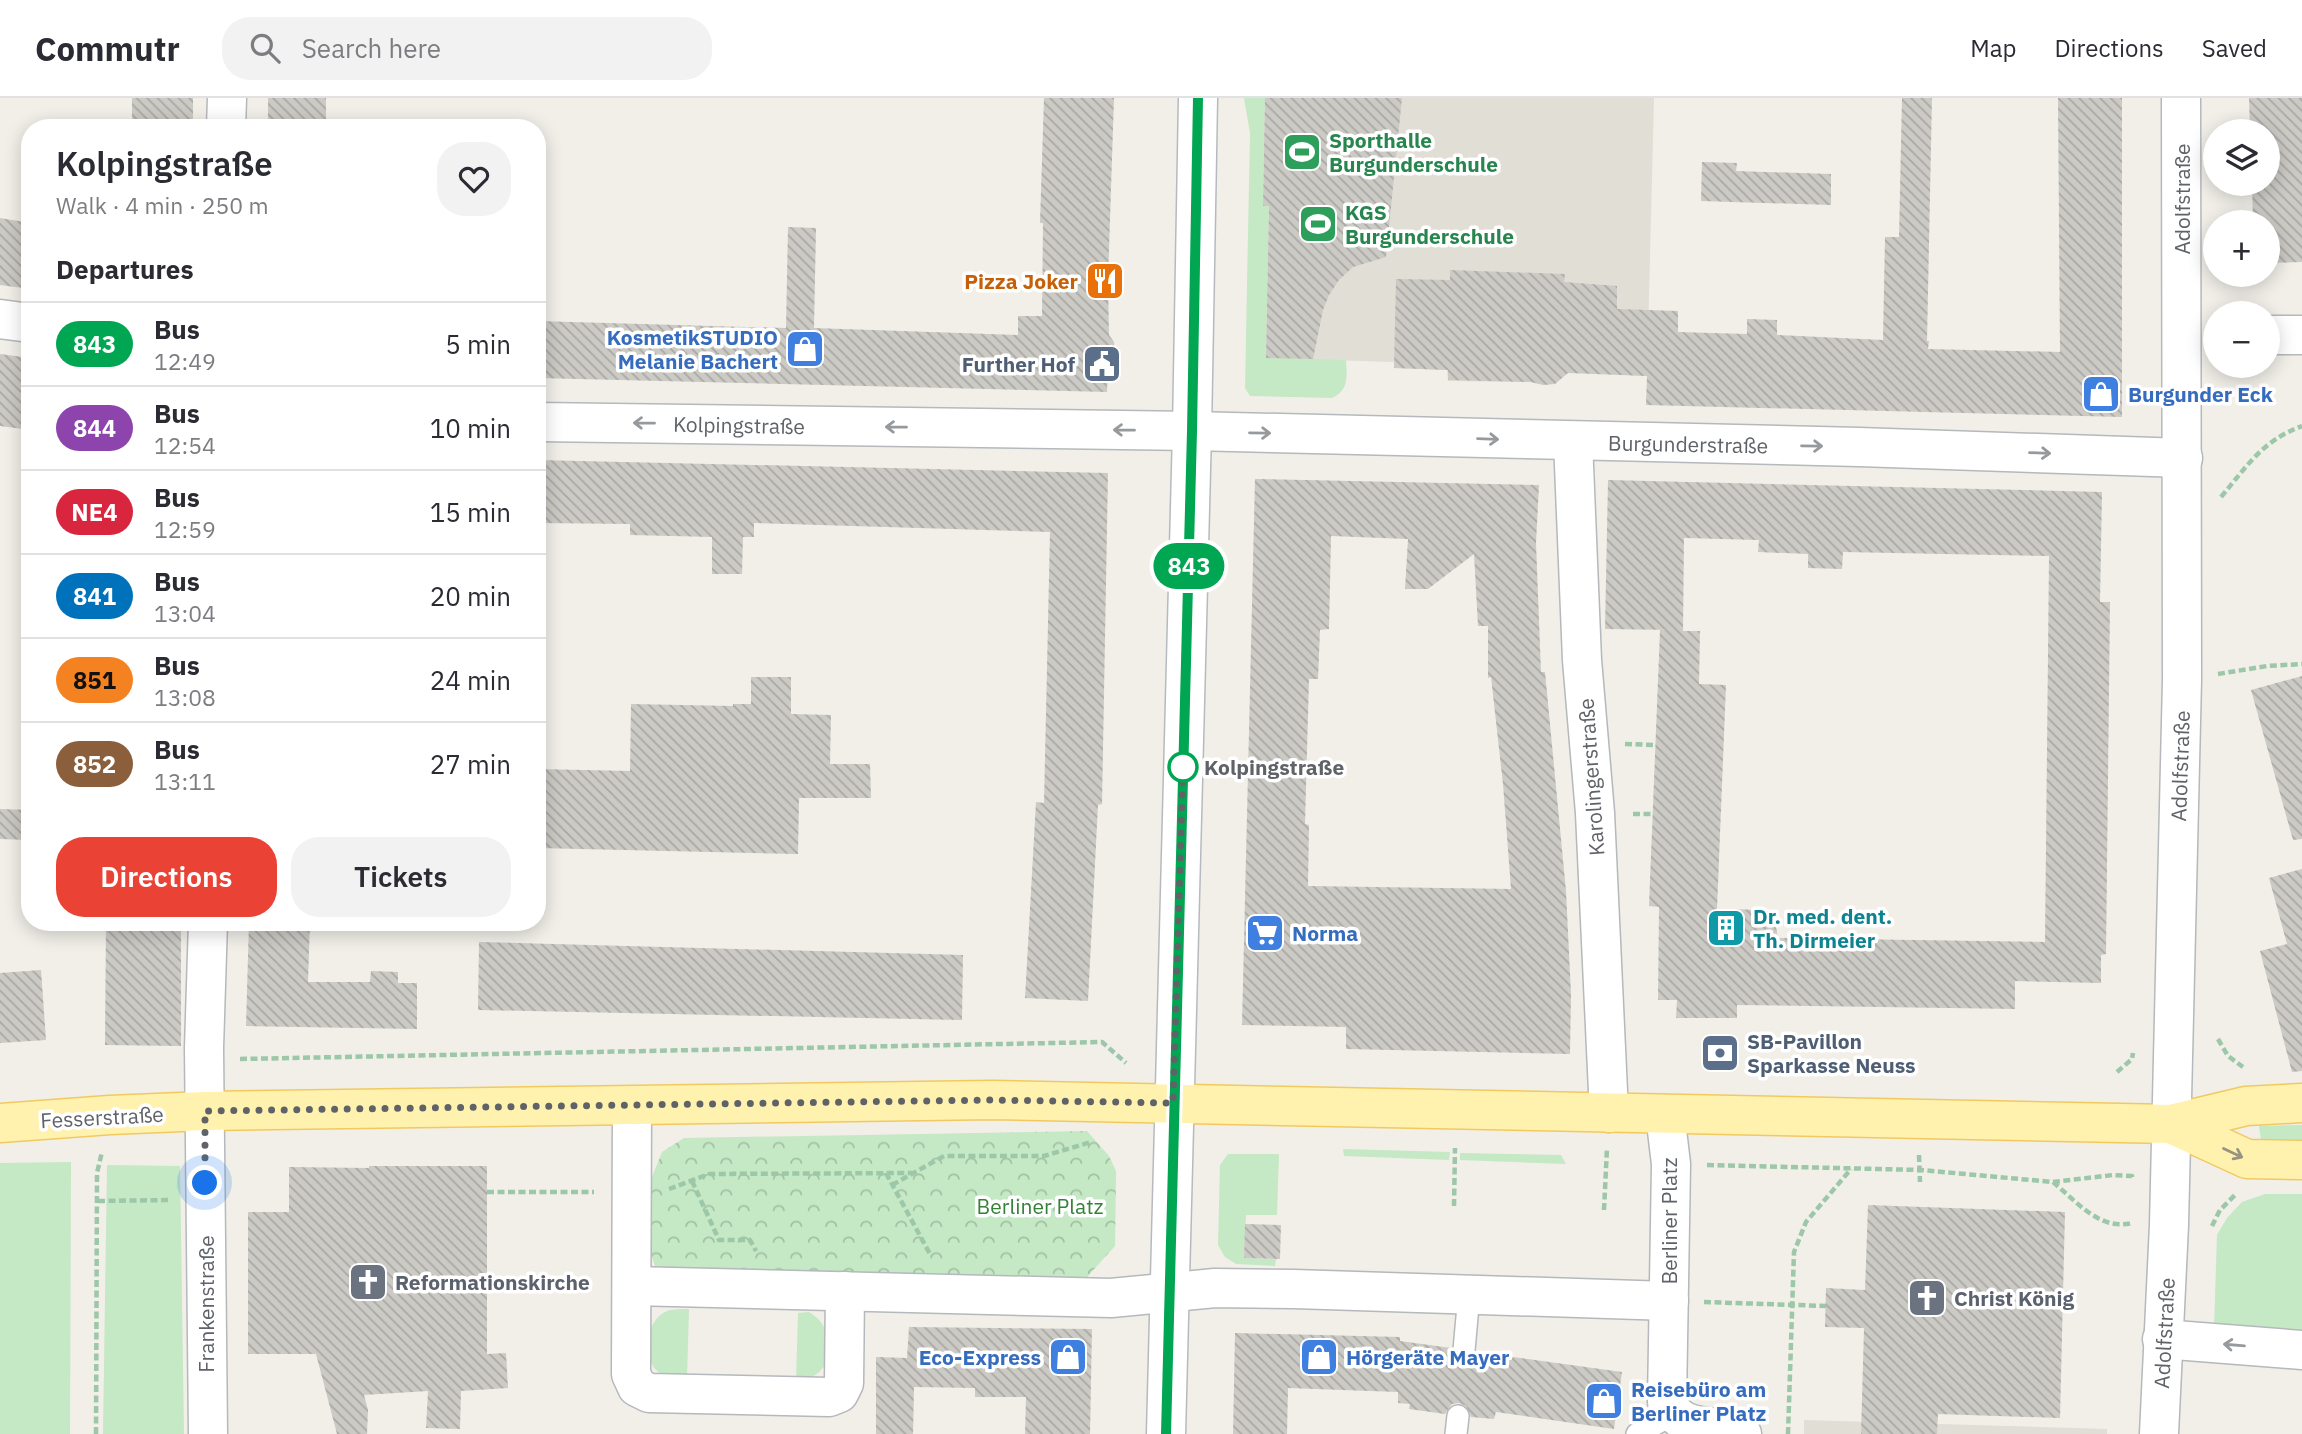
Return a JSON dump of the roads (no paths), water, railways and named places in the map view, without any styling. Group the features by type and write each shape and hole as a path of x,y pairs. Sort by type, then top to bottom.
{"main road":[{"path":"205,1111 992,1100 2171,1124 2246,1106 2302,1104"},
{"name":"Fesserstraße","path":"0,1123 205,1111"},
{"path":"2171,1124 2247,1159 2302,1160"}],"street":[{"path":"226,119 227,98"},
{"path":"1166,1434 1198,98"},
{"name":"Adolfstraße","path":"2160,1434 2182,680 2183,458 2199,334 2181,98"},
{"path":"0,319 21,322"},
{"path":"2280,335 2302,335"},
{"name":"Kolpingstraße","path":"546,422 1192,431"},
{"name":"Burgunderstraße","path":"1192,431 1859,447 2183,458"},
{"name":"Karolingerstraße","path":"1573,442 1581,660 1595,813 1609,1113"},
{"name":"Frankenstraße","path":"208,931 205,1111 208,1434"},
{"path":"632,1106 631,1374 637,1387 649,1393 815,1397 829,1397 839,1393 844,1383 845,1291"},
{"name":"Berliner Platz","path":"632,1286 1111,1298 1215,1288 1669,1301 1671,1164 1665,1114"},
{"path":"1669,1301 1667,1402 1672,1416 1681,1426 1692,1429 1742,1434"},
{"path":"2162,1339 2302,1350"}],"lane":[{"path":"1464,1350 1469,1294"},
{"path":"1637,1434 1672,1416"}],"place":[{"name":"Sporthalle Burgunderschule","path":"1302,152"},
{"name":"KGS Burgunderschule","path":"1318,224"},
{"name":"Pizza Joker","path":"1105,281"},
{"name":"KosmetikSTUDIO Melanie Bachert","path":"805,349"},
{"name":"Further Hof","path":"1102,364"},
{"name":"Burgunder Eck","path":"2101,394"},
{"name":"Kolpingstraße","path":"1183,767"},
{"name":"Dr. med. dent. Th. Dirmeier","path":"1726,928"},
{"name":"Norma","path":"1265,933"},
{"name":"SB-Pavillon Sparkasse Neuss","path":"1720,1053"},
{"name":"Reformationskirche","path":"368,1282"},
{"name":"Christ König","path":"1927,1298"},
{"name":"Eco-Express","path":"1068,1357"},
{"name":"Hörgeräte Mayer","path":"1319,1357"},
{"name":"Reisebüro am Berliner Platz","path":"1604,1401"}]}
